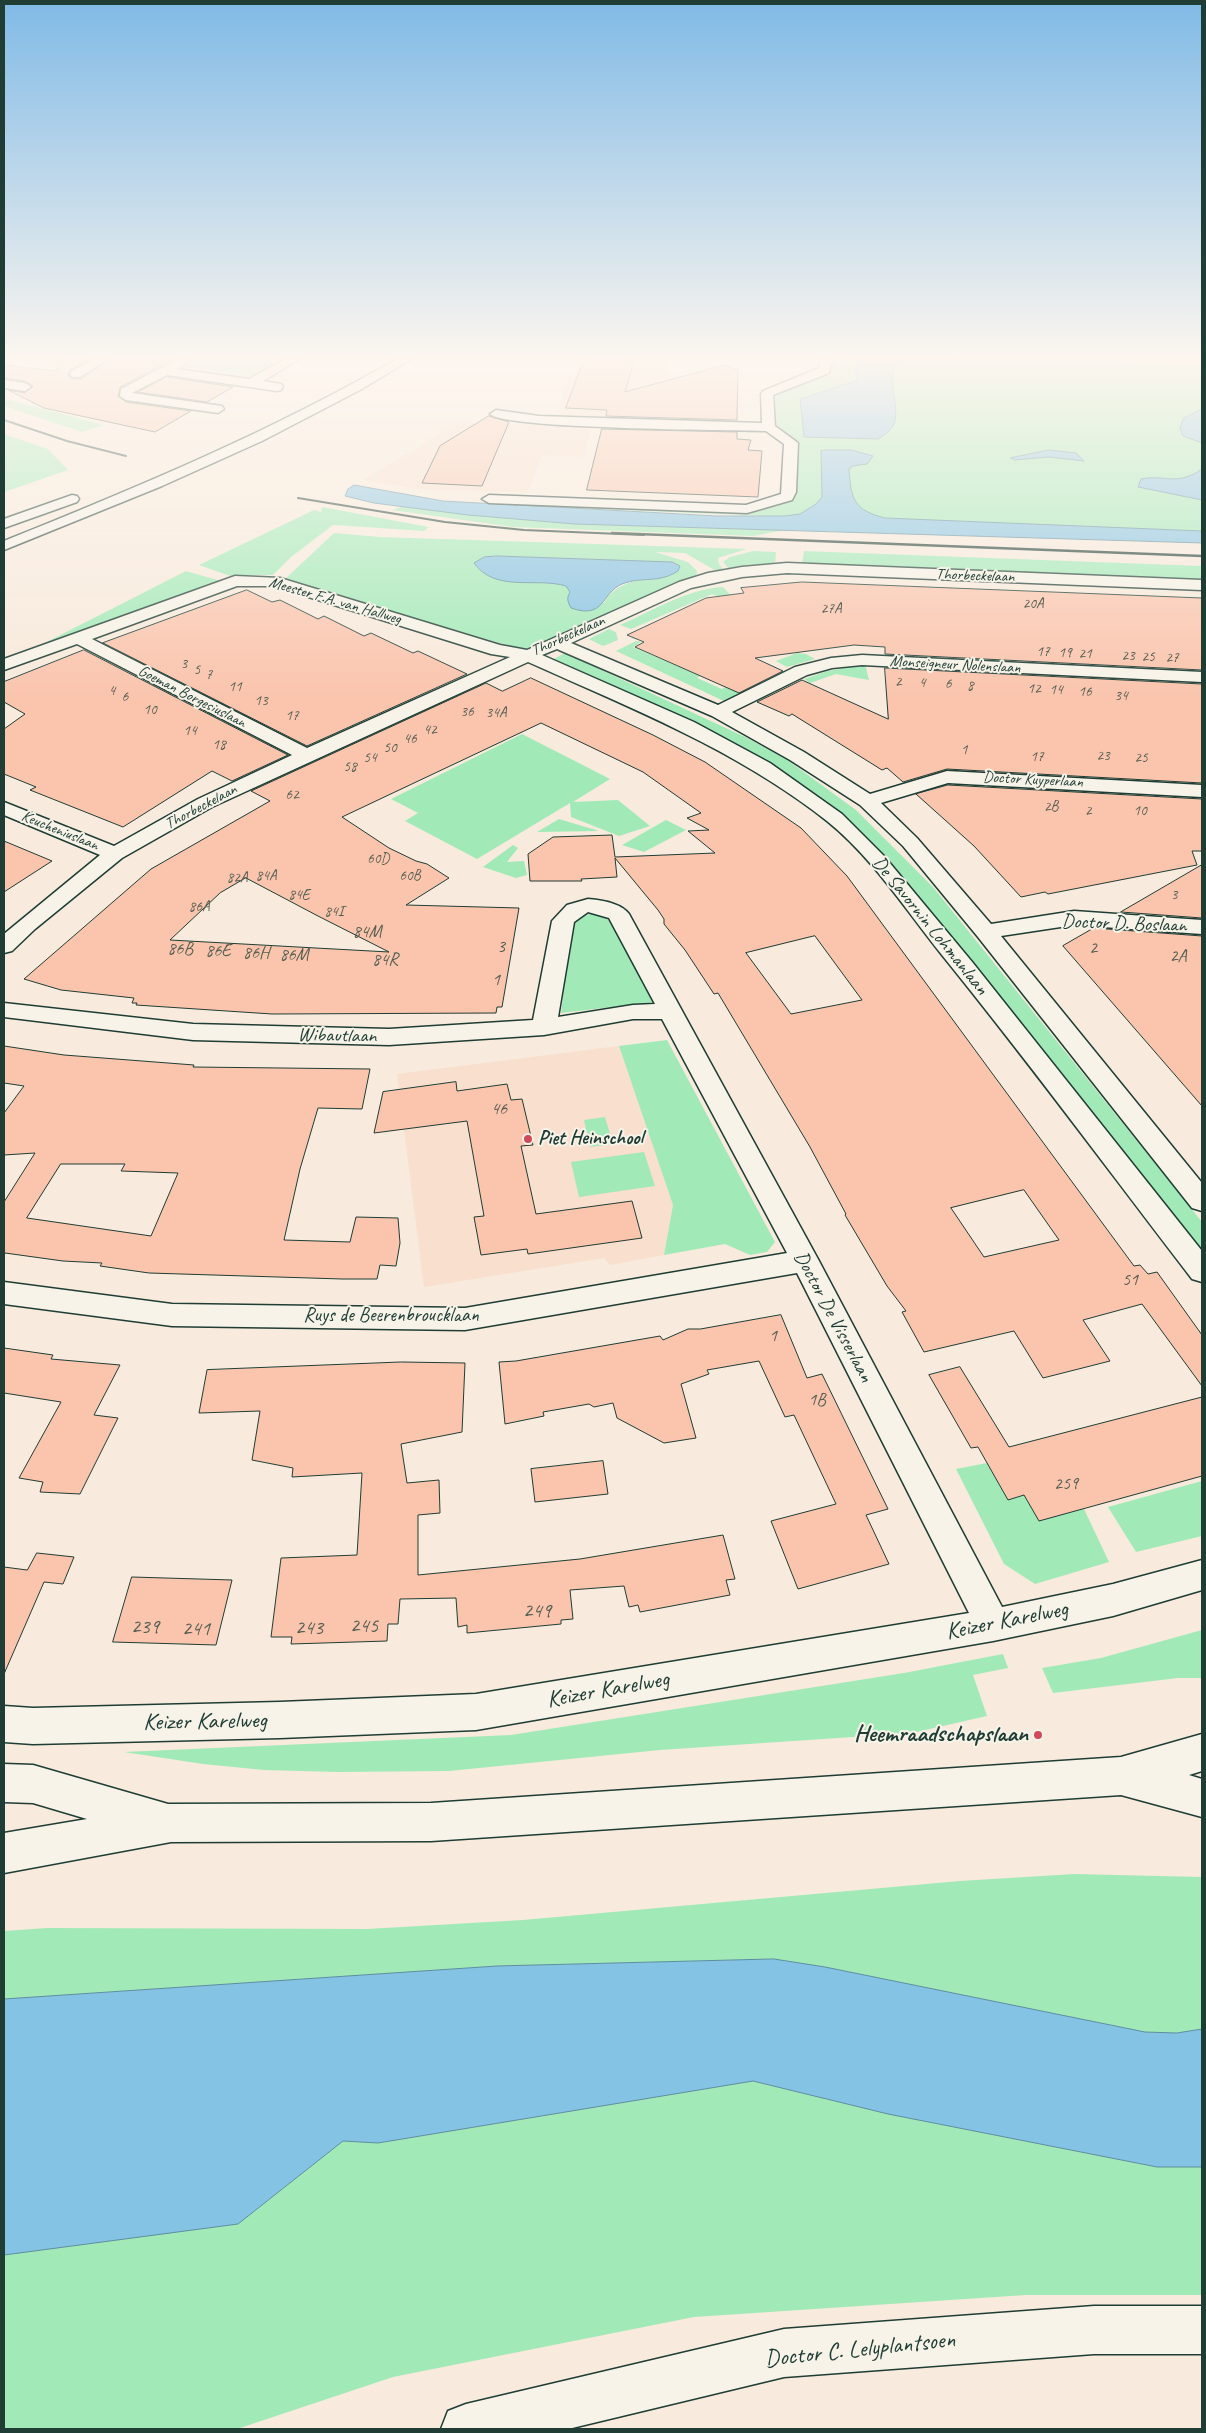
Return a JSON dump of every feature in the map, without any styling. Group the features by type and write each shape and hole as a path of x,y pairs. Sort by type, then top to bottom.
{"main road":[{"path":"4,546 177,474"},
{"path":"489,498 747,509 769,504 787,497 790,474"},
{"path":"4,524 84,494"},
{"name":"Thorbeckelaan","path":"4,946 27,924 115,854 205,803 684,585 708,578 778,569 1202,585"},
{"name":"Meester F.A. van Hallweg","path":"4,665 235,581 257,579 274,581 497,650 527,655"},
{"name":"Goeman Borgesiuslaan","path":"77,638 307,756"},
{"name":"De Savornin Lohmanlaan","path":"557,642 718,712 797,756 867,802 910,842 986,932 1202,1201"},
{"name":"De Savornin Lohmanlaan","path":"527,655 687,726 763,767 835,818 877,860 966,968 1202,1271"},
{"name":"Monseigneur Nolenslaan","path":"718,712 802,671 831,663 862,660 1202,677"},
{"name":"Doctor Kuyperlaan","path":"867,802 947,777 977,777 1202,791"},
{"name":"Keucheniuslaan","path":"4,808 115,854"},
{"name":"Doctor De Visserlaan","path":"544,1027 562,921 571,911 583,905 602,907 618,914 804,1261 993,1625"},
{"name":"Doctor D. Boslaan","path":"986,932 1074,918 1202,927"},
{"path":"966,968 1009,961"},
{"name":"Wibautlaan","path":"4,1010 193,1032 389,1037 544,1027 633,1012 671,1011"},
{"name":"Ruys de Beerenbroucklaan","path":"4,1293 172,1315 465,1319 804,1261"},
{"name":"Keizer Karelweg","path":"4,1724 33,1726 270,1721 476,1712 993,1625 1113,1600 1202,1575"},
{"path":"4,1853 171,1824 430,1822 1121,1776 1202,1753"},
{"path":"1121,1776 1202,1798"},
{"path":"4,1783 33,1784 171,1824"},
{"name":"Doctor C. Lelyplantsoen","path":"466,2429 784,2353 1094,2330 1202,2330"}],"shaded area":[{"path":"374,474 535,474 528,492 423,490 363,480"},
{"name":"Piet Heinschool","path":"619,1046 673,1205 664,1255 610,1265 604,1258 424,1287 397,1074"}],"green space":[{"path":"4,474 58,474 4,492"},
{"path":"796,474 1202,474 1202,534 523,506 530,502 753,511 795,498"},
{"path":"405,506 547,520 784,530 754,536 513,527 392,510"},
{"path":"322,507 429,527 424,531 333,525 291,557 273,575 233,577 199,565 314,510 321,512"},
{"path":"334,533 380,537 747,549 718,558 719,564 724,571 718,572 685,553 655,552 688,562 697,571 696,577 666,587 527,649 520,649 284,580","holes":["497,556 672,562 680,566 678,571 672,575 643,579 625,584 610,595 604,603 570,593 567,586 554,583 500,579 476,567 484,557"]},
{"path":"753,551 776,552 775,565 730,570 723,562 730,557"},
{"path":"804,551 1202,566 1202,581 802,564"},
{"path":"186,571 221,581 27,652"},
{"path":"723,587 735,600 730,601 712,594 631,629 620,625 683,596"},
{"path":"609,629 616,632 618,640 603,646 589,639"},
{"path":"636,641 641,642 633,647 700,676 697,678 722,689 759,668 775,675 724,701 616,651"},
{"path":"565,653 745,737 786,759 856,810 933,887 1202,1222 1202,1259 955,941 914,891 844,819 658,708 552,660"},
{"path":"797,653 806,654 815,659 787,667 776,661"},
{"path":"865,664 869,680 836,674 810,683 804,679 828,671"},
{"path":"522,734 610,779 573,802 618,800 650,826 619,836 571,817 570,803 477,859 405,821 418,813 391,799"},
{"path":"559,819 599,831 537,832"},
{"path":"666,820 686,830 644,852 622,845"},
{"path":"513,845 518,848 507,862 524,861 527,875 516,878 483,867"},
{"path":"599,913 614,924 655,1002 561,1013 572,924 582,915"},
{"path":"667,1040 775,1242 767,1252 750,1255 725,1244 664,1255 673,1205 619,1046"},
{"path":"605,1117 613,1144 590,1147 584,1120"},
{"path":"644,1152 655,1186 579,1197 571,1162"},
{"path":"987,1463 1008,1499 1024,1495 1084,1509 1109,1562 1035,1584 1004,1564 956,1469"},
{"path":"1202,1481 1202,1536 1136,1552 1108,1507"},
{"path":"1202,1630 1202,1678 1178,1678 1053,1693 1042,1668 1101,1658"},
{"path":"1003,1654 1008,1668 973,1675 987,1716 912,1733 660,1750 449,1771 338,1772 264,1770 203,1764 124,1752 511,1735 904,1673"},
{"path":"1074,1874 1202,1877 1202,2029 1177,2033 1145,2032 825,1967 774,1959 497,1966 4,1999 4,1931 47,1928 367,1929 523,1920 960,1881"},
{"path":"753,2081 888,2114 1157,2167 1202,2167 1202,2295 1026,2295 694,2317 393,2377 237,2429 4,2429 4,2255 238,2224 343,2141 379,2143"}],"water":[{"path":"821,474 849,474 851,489 856,502 867,511 885,518 1202,531 1202,543 575,524 468,515 374,503 345,496 348,489 354,485 443,501 717,516 785,516 800,514 816,504 822,497"},
{"path":"1193,474 1202,474 1202,500 1138,487 1141,479 1178,479"},
{"path":"484,557 672,562 680,566 678,571 671,575 622,584 615,588 597,608 590,611 582,611 571,608 568,600 570,592 566,586 505,581 493,578 474,563"},
{"path":"774,1959 825,1967 1145,2032 1177,2033 1202,2029 1202,2167 1157,2167 888,2114 753,2081 378,2143 343,2141 238,2224 4,2255 4,1999 497,1966"}],"building":[{"path":"427,474 487,474 482,486 422,483"},
{"path":"591,474 760,474 758,497 587,490"},
{"path":"802,582 1202,598 1202,670 885,654 885,647 854,645 755,658 783,671 739,693 635,647 644,642 627,635 706,598 744,593 741,588"},
{"path":"247,590 272,602 280,600 318,619 324,616 364,636 371,633 413,653 418,651 467,674 307,746 103,643"},
{"path":"84,650 288,755 232,781 212,771 123,827 30,790 36,787 4,774 4,729 25,714 4,702 4,682"},
{"path":"885,668 1202,684 1202,783 947,769 903,782 887,768 882,770 792,714 789,716 757,702 802,680 888,719"},
{"path":"531,678 653,735 705,762 801,828 847,876 1134,1266 1140,1265 1148,1274 1157,1272 1202,1335 1202,1386 1142,1304 1083,1320 1110,1361 1043,1378 1014,1331 924,1352 902,1312 906,1311 887,1286 845,1215 810,1147 718,993 714,994 685,950 664,924 664,919 658,910 615,858 617,877 581,879 582,881 530,881 528,854 553,837 612,835 615,857 715,853 688,831 709,830 687,818 701,813 643,772 541,723 342,817 389,848 416,861 427,864 449,878 406,905 519,908 502,1007 497,1007 496,1013 272,1014 136,1005 137,1003 132,1003 134,998 61,990 24,979 151,869 270,801 251,791 486,683 502,691","holes":["246,878 318,916 389,952 170,940 220,893","815,936 862,1000 791,1014 746,953","1024,1190 1059,1240 984,1257 951,1208"]},
{"path":"948,785 1202,799 1202,851 1192,851 1197,865 1048,894 1045,892 1021,897 974,846 916,794"},
{"path":"4,841 52,861 4,892"},
{"path":"1202,865 1202,918 1121,912"},
{"path":"1094,928 1202,936 1202,1106 1063,946"},
{"path":"4,1046 64,1055 194,1065 193,1067 370,1069 362,1109 318,1108 300,1169 284,1240 350,1242 356,1217 398,1218 400,1243 396,1266 380,1265 377,1279 342,1279 149,1273 100,1266 102,1263 63,1261 5,1253 4,1255 4,1202 35,1153 4,1155 4,1113 24,1086 4,1083","holes":["61,1164 125,1164 121,1171 178,1173 151,1236 27,1218"]},
{"path":"456,1082 457,1091 507,1084 511,1100 522,1099 533,1145 521,1146 536,1214 632,1201 642,1238 528,1254 527,1249 481,1255 474,1217 484,1216 467,1121 374,1133 383,1092"},
{"path":"781,1315 807,1378 822,1374 888,1509 866,1515 889,1564 798,1589 771,1521 836,1504 794,1415 785,1417 759,1361 707,1370 709,1374 681,1384 696,1438 664,1443 617,1418 613,1403 594,1407 589,1404 543,1412 544,1416 505,1424 499,1362 516,1361 660,1336 663,1340 688,1329 700,1329"},
{"path":"4,1348 53,1355 51,1359 120,1365 94,1415 118,1418 80,1494 40,1492 43,1482 19,1478 61,1402 4,1393"},
{"path":"401,1362 465,1363 462,1432 401,1444 407,1483 439,1480 440,1513 418,1515 418,1575 580,1559 723,1535 735,1579 726,1580 730,1595 640,1612 638,1605 629,1607 624,1586 570,1590 573,1619 561,1620 561,1624 467,1633 467,1625 458,1627 456,1598 400,1599 398,1624 388,1624 387,1641 291,1644 292,1637 271,1637 281,1558 357,1555 362,1473 292,1477 293,1468 252,1460 260,1411 199,1413 207,1370"},
{"path":"960,1367 1009,1447 1202,1397 1202,1476 1039,1521 1024,1495 1008,1500 978,1447 971,1448 929,1375"},
{"path":"603,1461 608,1494 535,1502 531,1469"},
{"path":"37,1553 74,1557 63,1584 44,1582 4,1674 4,1567 27,1570"},
{"path":"132,1577 232,1580 216,1645 113,1642"}],"railway":[{"path":"298,498 445,522 524,530 644,535"},
{"path":"612,533 1202,556"}],"place":[{"name":"Piet Heinschool","path":"528,1139"},
{"name":"Heemraadschapslaan","path":"1038,1735"}]}
